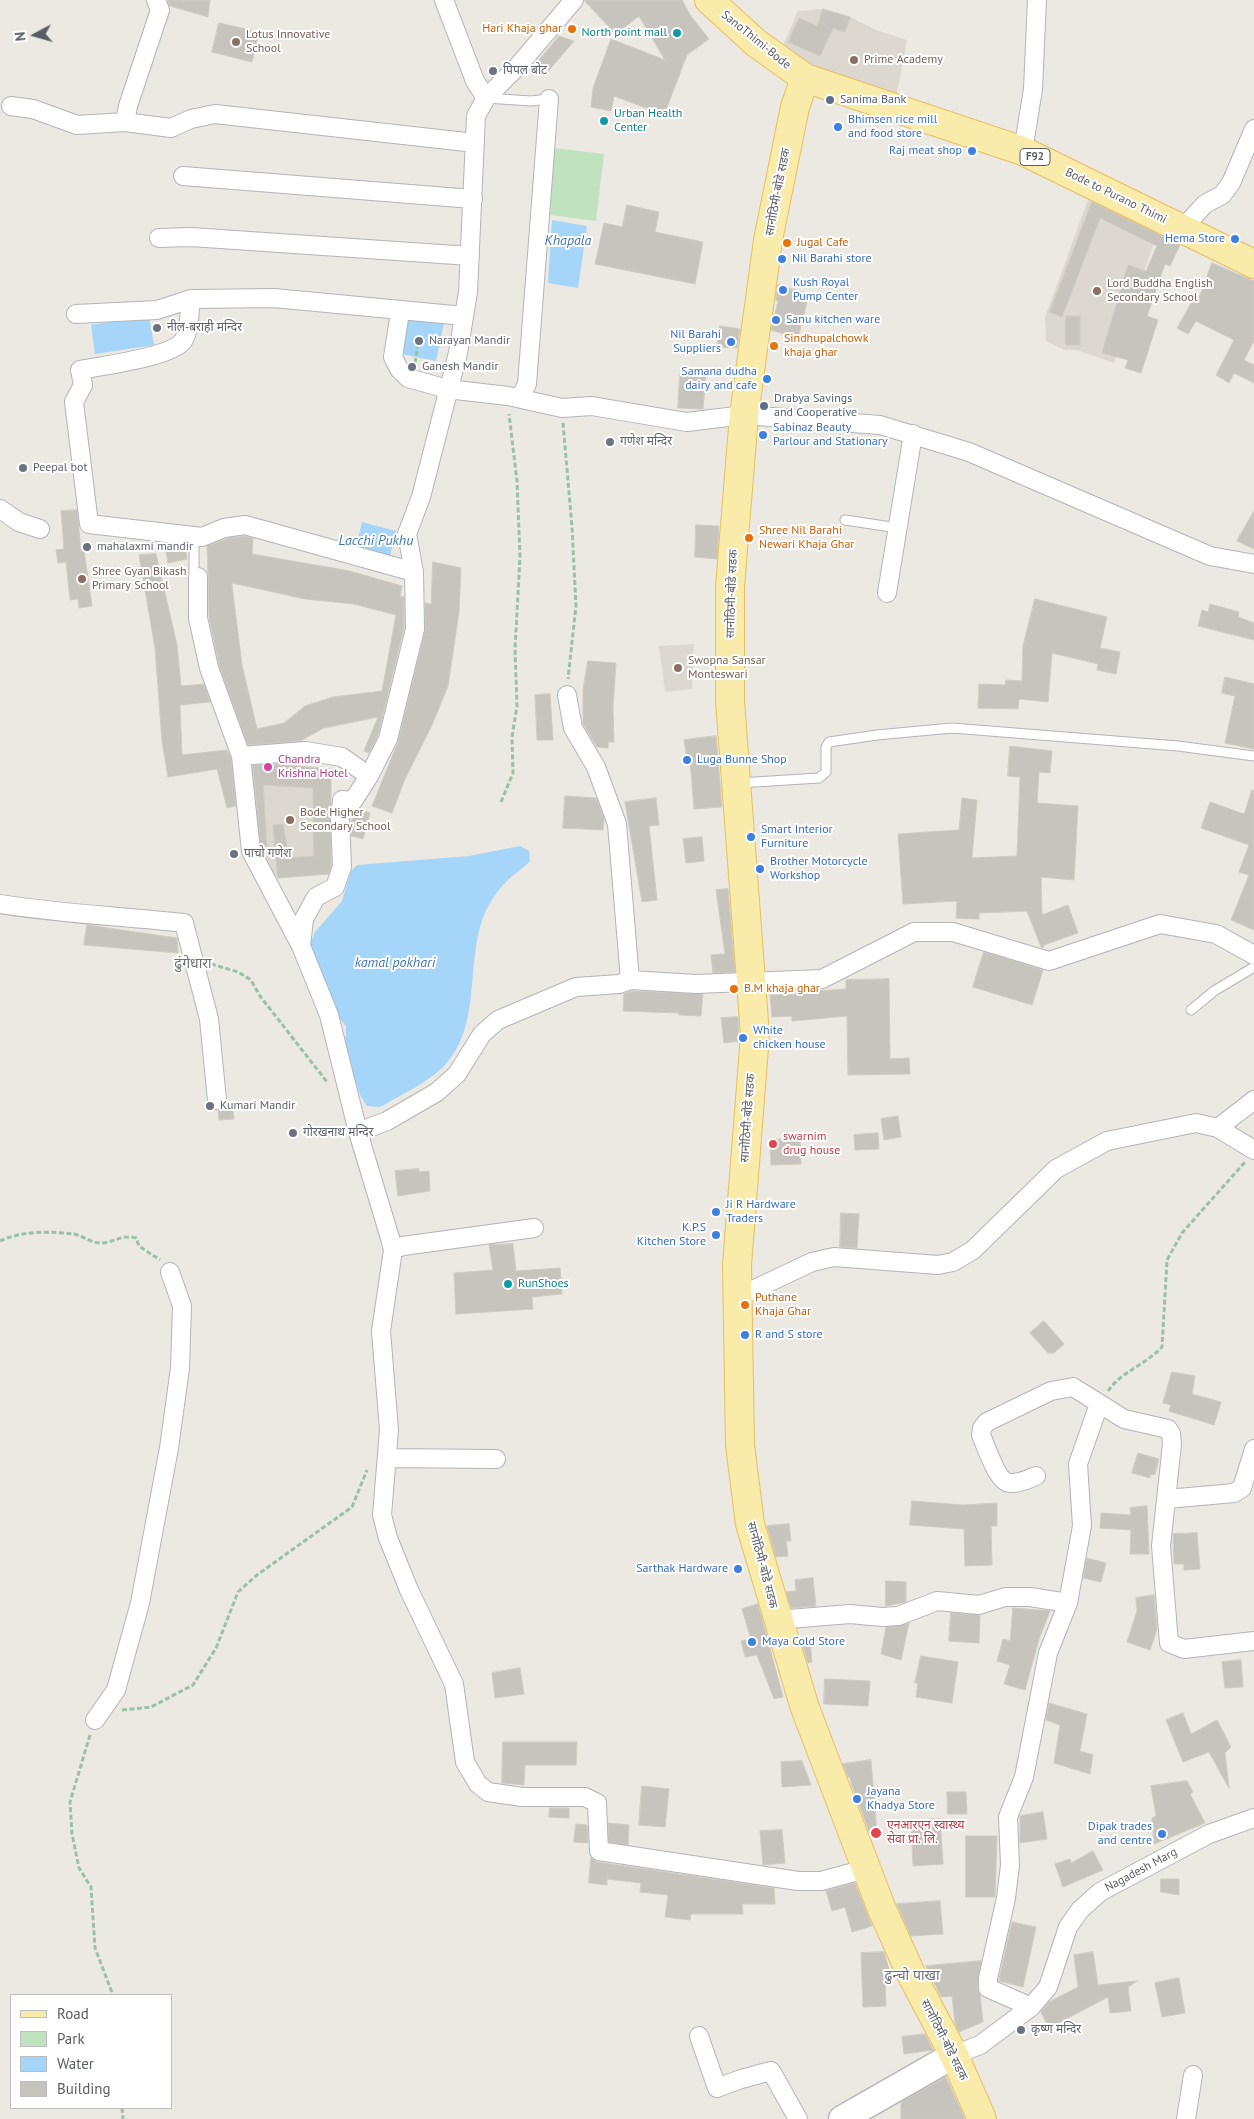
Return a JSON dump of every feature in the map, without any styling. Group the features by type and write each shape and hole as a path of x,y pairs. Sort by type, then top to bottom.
{"main road":[{"name":"SanoThimi-Bode","path":"709,0 756,43 805,78"},
{"name":"Bode to Purano Thimi","path":"805,78 1023,151 1254,264"},
{"name":"सानोठिमी-बोडे सडक","path":"805,78 795,107 768,240 744,415 730,587 730,701 751,958 750,982 755,1035 737,1265 740,1445 750,1524 777,1620 805,1708 866,1869 912,1976 954,2055 982,2119"}],"street":[{"path":"125,122 128,106 160,10 156,0"},
{"path":"444,0 475,81 486,98"},
{"path":"300,946 304,919 316,897 335,887 342,867 340,818 342,800 353,801 370,776 388,739 415,630 414,572 407,534 421,497 447,389 458,353 470,256 476,116 486,98 517,67 574,0"},
{"path":"1023,151 1033,89 1037,0"},
{"path":"514,397 527,384 549,99"},
{"path":"11,106 34,109 77,125 125,122 171,128 191,119 215,114 475,143"},
{"path":"1182,228 1204,204 1222,195 1254,129"},
{"path":"183,176 473,199"},
{"path":"159,238 191,237 470,256"},
{"path":"76,314 156,310 191,300 274,298 400,312 464,316"},
{"path":"191,300 183,340 170,351 80,370 83,384 74,402 88,524 194,534 202,537 224,528 245,525 414,572"},
{"path":"400,312 393,357 399,369 408,378 447,389 514,397 562,408 592,406 687,422 744,415 880,425 970,452 1210,556 1254,564"},
{"path":"887,593 913,434"},
{"path":"0,509 19,522 40,529"},
{"path":"198,577 198,618 209,668 241,756 251,851 300,946 329,1015 358,1132 392,1250 381,1331 389,1430 382,1515 388,1538 409,1590 454,1684 465,1762 478,1784 488,1792 522,1797 585,1797 597,1803 599,1851 798,1881 821,1881 866,1869"},
{"path":"567,695 573,728 596,767 617,824 630,980"},
{"path":"241,756 304,751 342,757 370,776"},
{"path":"0,904 42,911 88,913 184,923 193,964 209,1019 217,1100"},
{"path":"358,1132 387,1121 437,1092 457,1074 482,1034 498,1020 576,987 619,984 630,980 696,984 822,978 914,932 954,932 1049,961 1160,924 1216,934 1254,955"},
{"path":"1218,1128 1254,1100"},
{"path":"738,1297 812,1262 834,1257 938,1264 953,1262 973,1250 1056,1169 1107,1141 1196,1122 1218,1128 1251,1154"},
{"path":"392,1250 403,1246 534,1228"},
{"path":"94,1720 116,1690 140,1604 168,1448 180,1368 182,1306 170,1272"},
{"path":"1036,1476 1018,1483 1009,1484 1001,1480 981,1434 982,1428 987,1422 1062,1387 1072,1387 1124,1419 1162,1427 1172,1434 1161,1546 1169,1643 1184,1649 1254,1641"},
{"path":"1031,2007 988,1988 988,1978 1009,1873 1008,1817 1024,1777 1048,1653 1068,1603 1082,1526 1078,1464 1099,1404"},
{"path":"1167,1499 1234,1493 1242,1488 1254,1449"},
{"path":"388,1458 496,1459"},
{"path":"777,1620 850,1614 882,1617 898,1616 937,1601 978,1605 1005,1597 1030,1597 1068,1603"},
{"name":"Nagadesh Marg","path":"954,2055 980,2045 1031,2007 1048,1987 1068,1927 1080,1910 1100,1892 1209,1834 1254,1818"},
{"path":"699,2036 718,2088 741,2079 772,2071 798,2119"},
{"path":"842,2119 954,2055"},
{"path":"1186,2119 1193,2076"}],"lane":[{"path":"486,98 531,101 549,99"},
{"path":"844,520 898,528"},
{"path":"194,534 194,574 198,577"},
{"path":"736,783 819,778 826,772 826,747 829,742 877,735 952,728 1195,748 1254,756"},
{"path":"1191,1010 1214,991 1254,967"}],"path":[{"path":"417,357 418,344"},
{"path":"502,802 513,773 512,737 517,706 515,649 520,557 514,397"},
{"path":"562,408 572,527 576,606 567,695"},
{"path":"193,964 220,967 238,972 251,980 260,996 332,1089"},
{"path":"1099,1404 1115,1381 1149,1361 1162,1347 1167,1260 1182,1233 1251,1154"},
{"path":"0,1241 14,1234 56,1233 74,1234 101,1244 128,1236 136,1238 139,1246 159,1259 170,1272"},
{"path":"113,1994 96,1948 91,1887 79,1868 72,1834 70,1802 94,1720 103,1712 151,1707 193,1685 216,1648 238,1592 257,1575 352,1507 369,1465"}],"shaded area":[{"name":"Prime Academy","path":"823,9 850,17 876,30 907,40 895,103 826,73 782,47 798,11"},
{"name":"Lord Buddha English Secondary School","path":"1093,186 1161,221 1114,363 1077,350 1064,350 1046,341 1045,317"},
{"name":"Swopna Sansar Monteswari","path":"694,644 692,689 665,692 659,646"},
{"name":"Bode Higher Secondary School","path":"261,763 331,769 330,858 333,874 278,878 254,851 245,764"}],"green space":[{"path":"554,148 604,154 596,221 550,215"}],"water":[{"name":"Khapala","path":"552,220 587,226 578,288 548,283"},
{"path":"149,316 154,345 95,354 91,325"},
{"path":"404,316 444,323 436,361 397,353"},
{"name":"Lacchi Pukhu","path":"362,522 396,531 389,560 355,551"},
{"name":"kamal pokhari","path":"520,846 529,851 530,861 502,886 492,900 484,915 478,934 469,1012 457,1049 439,1071 424,1082 384,1105 379,1107 367,1106 361,1097 342,1045 346,1036 346,1026 340,1019 331,1016 311,948 315,932 342,901 351,871 357,865 469,856"}],"building":[{"path":"167,0 210,0 208,17 170,6"},
{"path":"584,0 682,0 690,15 709,39 687,55 664,115 614,96 611,111 591,107 593,88 611,39 665,60 639,16 616,34"},
{"path":"823,9 850,17 845,32 833,28 820,56 788,42 799,18 817,26"},
{"name":"Lotus Innovative School","path":"219,23 259,32 252,62 212,52"},
{"path":"559,36 574,41 545,75 533,68"},
{"path":"1092,202 1180,245 1170,266 1165,264 1147,316 1158,320 1141,373 1125,368 1128,360 1102,353 1128,265 1146,271 1157,246 1100,218 1062,317 1050,312"},
{"path":"627,205 659,212 655,232 703,242 695,284 595,264 604,223 622,227"},
{"path":"1212,263 1254,281 1254,341 1244,360 1254,365 1254,383 1234,373 1229,383 1216,375 1234,340 1196,321 1188,334 1177,328 1194,298 1198,300"},
{"path":"778,285 809,294 798,338 771,330 778,301 776,300"},
{"path":"1066,316 1080,316 1080,345 1066,345"},
{"path":"720,326 740,329 737,348 717,347"},
{"path":"680,375 706,376 703,409 678,408"},
{"path":"77,510 81,551 84,550 92,606 79,608 78,599 70,600 66,562 58,563 56,550 64,549 61,511"},
{"path":"1254,511 1254,549 1237,541"},
{"path":"696,525 719,526 717,559 695,557"},
{"path":"244,536 253,538 252,554 350,571 402,586 400,596 404,597 404,628 378,735 369,753 364,751 378,717 324,728 300,741 248,745 219,665 209,617 207,546 229,538","holes":["232,583 305,599 354,604 396,615 382,691 333,697 305,706 284,723 257,729 242,665"]},
{"path":"165,545 185,546 187,559 168,563"},
{"path":"156,554 177,645 181,686 204,684 210,702 180,705 182,755 227,750 231,758 236,806 227,808 217,769 168,777 162,741 155,648 139,555"},
{"path":"433,562 461,568 459,612 448,686 432,725 405,779 392,813 372,806 398,742 425,631 425,603 431,604"},
{"path":"1035,599 1107,617 1100,648 1120,652 1116,674 1097,670 1098,664 1052,653 1048,702 1019,699 1018,709 978,708 979,684 1005,685 1006,680 1022,681 1023,646"},
{"path":"1210,604 1239,612 1238,617 1254,623 1254,640 1198,626 1202,610 1208,612"},
{"path":"588,661 616,663 613,707 614,742 608,742 608,748 597,747 583,724 583,690"},
{"path":"1225,677 1254,684 1254,749 1225,743 1235,696 1222,693"},
{"path":"550,694 553,740 537,740 535,695"},
{"path":"716,736 722,807 694,809 690,759 687,760 684,740"},
{"path":"1010,746 1052,751 1050,773 1039,772 1037,803 1078,806 1074,880 1041,877 1042,915 1068,905 1078,933 1044,945 1043,948 1027,911 979,913 979,919 956,918 957,901 903,904 898,834 959,830 962,798 977,800 972,858 1017,856 1020,777 1008,776"},
{"path":"274,764 331,769 331,867 328,874 278,878 273,825 283,824 289,858 314,856 313,788 263,785 267,850 261,848 253,766"},
{"path":"1252,790 1254,791 1254,930 1231,920 1249,875 1239,872 1249,845 1201,828 1210,802 1244,814"},
{"path":"565,796 596,798 604,818 603,830 563,828"},
{"path":"656,798 659,825 649,826 657,900 642,902 625,802"},
{"path":"359,809 370,813 363,839 351,836 351,822 355,811"},
{"path":"702,837 704,861 686,863 683,839"},
{"path":"728,889 735,972 713,973 711,955 725,954 716,890"},
{"path":"87,925 177,938 178,953 84,945"},
{"path":"984,952 1043,970 1032,1005 973,987"},
{"path":"889,979 890,1059 909,1058 910,1074 848,1075 847,1016 792,1021 792,1016 772,1017 770,995 817,993 817,991 846,989 846,980"},
{"path":"632,991 703,994 701,1016 679,1015 679,1013 623,1011 624,994"},
{"path":"738,1017 739,1041 724,1043 721,1018"},
{"path":"227,1103 232,1103 234,1119 219,1120 218,1111 224,1108"},
{"path":"898,1116 901,1137 884,1140 881,1119"},
{"path":"878,1133 879,1149 855,1150 854,1135"},
{"path":"800,1138 801,1164 771,1165 770,1140"},
{"path":"419,1169 419,1172 429,1171 430,1191 398,1196 395,1171"},
{"path":"841,1213 859,1214 857,1248 840,1247"},
{"name":"RunShoes","path":"513,1244 516,1271 560,1268 562,1294 532,1297 533,1309 456,1314 454,1273 493,1270 489,1245"},
{"path":"1044,1321 1064,1344 1054,1353 1048,1353 1030,1333"},
{"path":"1172,1372 1195,1376 1192,1394 1221,1402 1214,1425 1169,1411 1171,1405 1163,1403"},
{"path":"1138,1453 1159,1459 1155,1474 1150,1475 1150,1478 1132,1473"},
{"path":"912,1501 963,1505 997,1503 997,1526 991,1526 992,1565 965,1566 964,1529 910,1525"},
{"path":"1147,1506 1149,1554 1130,1554 1131,1530 1100,1528 1101,1513 1131,1515 1130,1508"},
{"path":"789,1524 791,1541 786,1541 788,1556 776,1557 767,1526"},
{"path":"1197,1533 1200,1569 1184,1570 1184,1564 1174,1564 1173,1534"},
{"path":"1087,1558 1106,1563 1101,1582 1083,1578"},
{"path":"813,1578 816,1606 791,1608 786,1592 796,1591 795,1580"},
{"path":"886,1581 906,1582 906,1602 886,1606"},
{"path":"1154,1595 1157,1629 1150,1650 1127,1642 1137,1611 1136,1598"},
{"path":"758,1604 783,1697 774,1699 757,1655 745,1657 741,1641 751,1639 742,1609"},
{"path":"1013,1608 1050,1611 1039,1639 1025,1690 1004,1684 1010,1665 997,1661 1003,1639 1010,1641"},
{"path":"951,1613 980,1615 979,1643 949,1641"},
{"path":"909,1623 901,1660 881,1654 886,1627"},
{"path":"810,1642 812,1662 808,1663 802,1643"},
{"path":"921,1656 958,1662 952,1703 916,1697 918,1683 915,1683"},
{"path":"1241,1660 1243,1687 1225,1688 1222,1662"},
{"path":"520,1668 524,1694 495,1698 492,1673"},
{"path":"825,1679 870,1681 868,1706 824,1704"},
{"path":"1049,1703 1087,1714 1080,1751 1093,1755 1090,1774 1054,1763 1060,1725 1046,1720"},
{"path":"1183,1713 1191,1734 1217,1720 1231,1747 1225,1753 1229,1788 1209,1752 1183,1762 1166,1720"},
{"path":"503,1742 577,1742 576,1765 525,1765 524,1785 502,1783"},
{"path":"871,1760 877,1834 870,1834 850,1777 848,1777 843,1764"},
{"path":"802,1761 811,1785 782,1787 781,1762"},
{"path":"1187,1781 1193,1792 1190,1794 1205,1823 1154,1844 1152,1818 1156,1816 1151,1786"},
{"path":"642,1786 669,1789 665,1827 639,1825"},
{"path":"947,1792 966,1792 967,1814 948,1814"},
{"path":"550,1808 569,1808 569,1818 549,1817"},
{"path":"1043,1812 1047,1839 1020,1843 1020,1816"},
{"path":"940,1819 943,1864 913,1866 911,1821"},
{"path":"608,1823 629,1825 628,1845 609,1842"},
{"path":"576,1824 587,1825 588,1843 574,1842"},
{"path":"782,1830 785,1863 763,1865 760,1831"},
{"path":"966,1836 997,1836 995,1897 966,1897"},
{"path":"1093,1851 1103,1870 1063,1887 1055,1864 1070,1859 1071,1863"},
{"path":"591,1858 597,1862 774,1888 775,1904 742,1904 743,1914 691,1914 690,1920 665,1917 668,1895 640,1892 641,1883 607,1879 607,1885 589,1883"},
{"path":"1161,1879 1179,1879 1179,1895 1161,1892"},
{"path":"855,1883 872,1926 852,1932 845,1907 832,1911 826,1891"},
{"path":"940,1901 943,1934 911,1936 897,1904"},
{"path":"1012,1922 1036,1927 1023,1987 999,1981"},
{"path":"884,1952 891,1983 885,1983 886,2006 863,2007 861,1953"},
{"path":"1093,1952 1098,1985 1137,1981 1128,1987 1131,2011 1110,2013 1108,1997 1049,2028 1041,2012 1049,2002 1078,1987 1074,1955"},
{"path":"981,1961 977,1988 980,1995 983,2022 959,2032 955,2023 952,1996 941,1997 926,1966"},
{"path":"1179,1978 1185,2013 1162,2017 1155,1983"},
{"path":"925,2034 933,2050 904,2054 902,2037"},
{"path":"946,2077 965,2119 901,2119 901,2102"}],"place":[{"name":"Hari Khaja ghar","path":"572,29"},
{"name":"North point mall","path":"677,33"},
{"name":"Lotus Innovative School","path":"236,42"},
{"name":"Prime Academy","path":"854,60"},
{"name":"पिपल बोट","path":"493,71"},
{"name":"Sanima Bank","path":"830,100"},
{"name":"Urban Health Center","path":"604,121"},
{"name":"Bhimsen rice mill and food store","path":"838,127"},
{"name":"Raj meat shop","path":"972,151"},
{"name":"Hema Store","path":"1235,239"},
{"name":"Jugal Cafe","path":"787,243"},
{"name":"Nil Barahi store","path":"782,259"},
{"name":"Kush Royal Pump Center","path":"783,290"},
{"name":"Lord Buddha English Secondary School","path":"1097,291"},
{"name":"Sanu kitchen ware","path":"776,320"},
{"name":"नील-बराही मन्दिर","path":"157,328"},
{"name":"Narayan Mandir","path":"419,341"},
{"name":"Nil Barahi Suppliers","path":"731,342"},
{"name":"Sindhupalchowk khaja ghar","path":"774,346"},
{"name":"Ganesh Mandir","path":"412,367"},
{"name":"Samana dudha dairy and cafe","path":"767,379"},
{"name":"Drabya Savings and Cooperative","path":"764,406"},
{"name":"Sabinaz Beauty Parlour and Stationary","path":"763,435"},
{"name":"गणेश मन्दिर","path":"610,442"},
{"name":"Peepal bot","path":"23,468"},
{"name":"Shree Nil Barahi Newari Khaja Ghar","path":"749,538"},
{"name":"mahalaxmi mandir","path":"87,547"},
{"name":"Shree Gyan Bikash Primary School","path":"82,579"},
{"name":"Swopna Sansar Monteswari","path":"678,668"},
{"name":"Luga Bunne Shop","path":"687,760"},
{"name":"Chandra Krishna Hotel","path":"268,767"},
{"name":"Bode Higher Secondary School","path":"290,820"},
{"name":"Smart Interior Furniture","path":"751,837"},
{"name":"पाचो गणेश","path":"234,854"},
{"name":"Brother Motorcycle Workshop","path":"760,869"},
{"name":"B.M khaja ghar","path":"734,989"},
{"name":"White chicken house","path":"743,1038"},
{"name":"Kumari Mandir","path":"210,1106"},
{"name":"गोरखनाथ मन्दिर","path":"293,1133"},
{"name":"swarnim drug house","path":"773,1144"},
{"name":"Ji R Hardware Traders","path":"716,1212"},
{"name":"K.P.S Kitchen Store","path":"716,1235"},
{"name":"RunShoes","path":"508,1284"},
{"name":"Puthane Khaja Ghar","path":"745,1305"},
{"name":"R and S store","path":"745,1335"},
{"name":"Sarthak Hardware","path":"738,1569"},
{"name":"Maya Cold Store","path":"752,1642"},
{"name":"Jayana Khadya Store","path":"857,1799"},
{"name":"एनआरएन स्वास्थ्य सेवा प्रा. लि.","path":"876,1833"},
{"name":"Dipak trades and centre","path":"1162,1834"},
{"name":"कृष्ण मन्दिर","path":"1021,2030"}],"district":[{"name":"ढुंगेधारा","path":"193,964"},
{"name":"ढुन्चो पाखा","path":"912,1976"}]}
